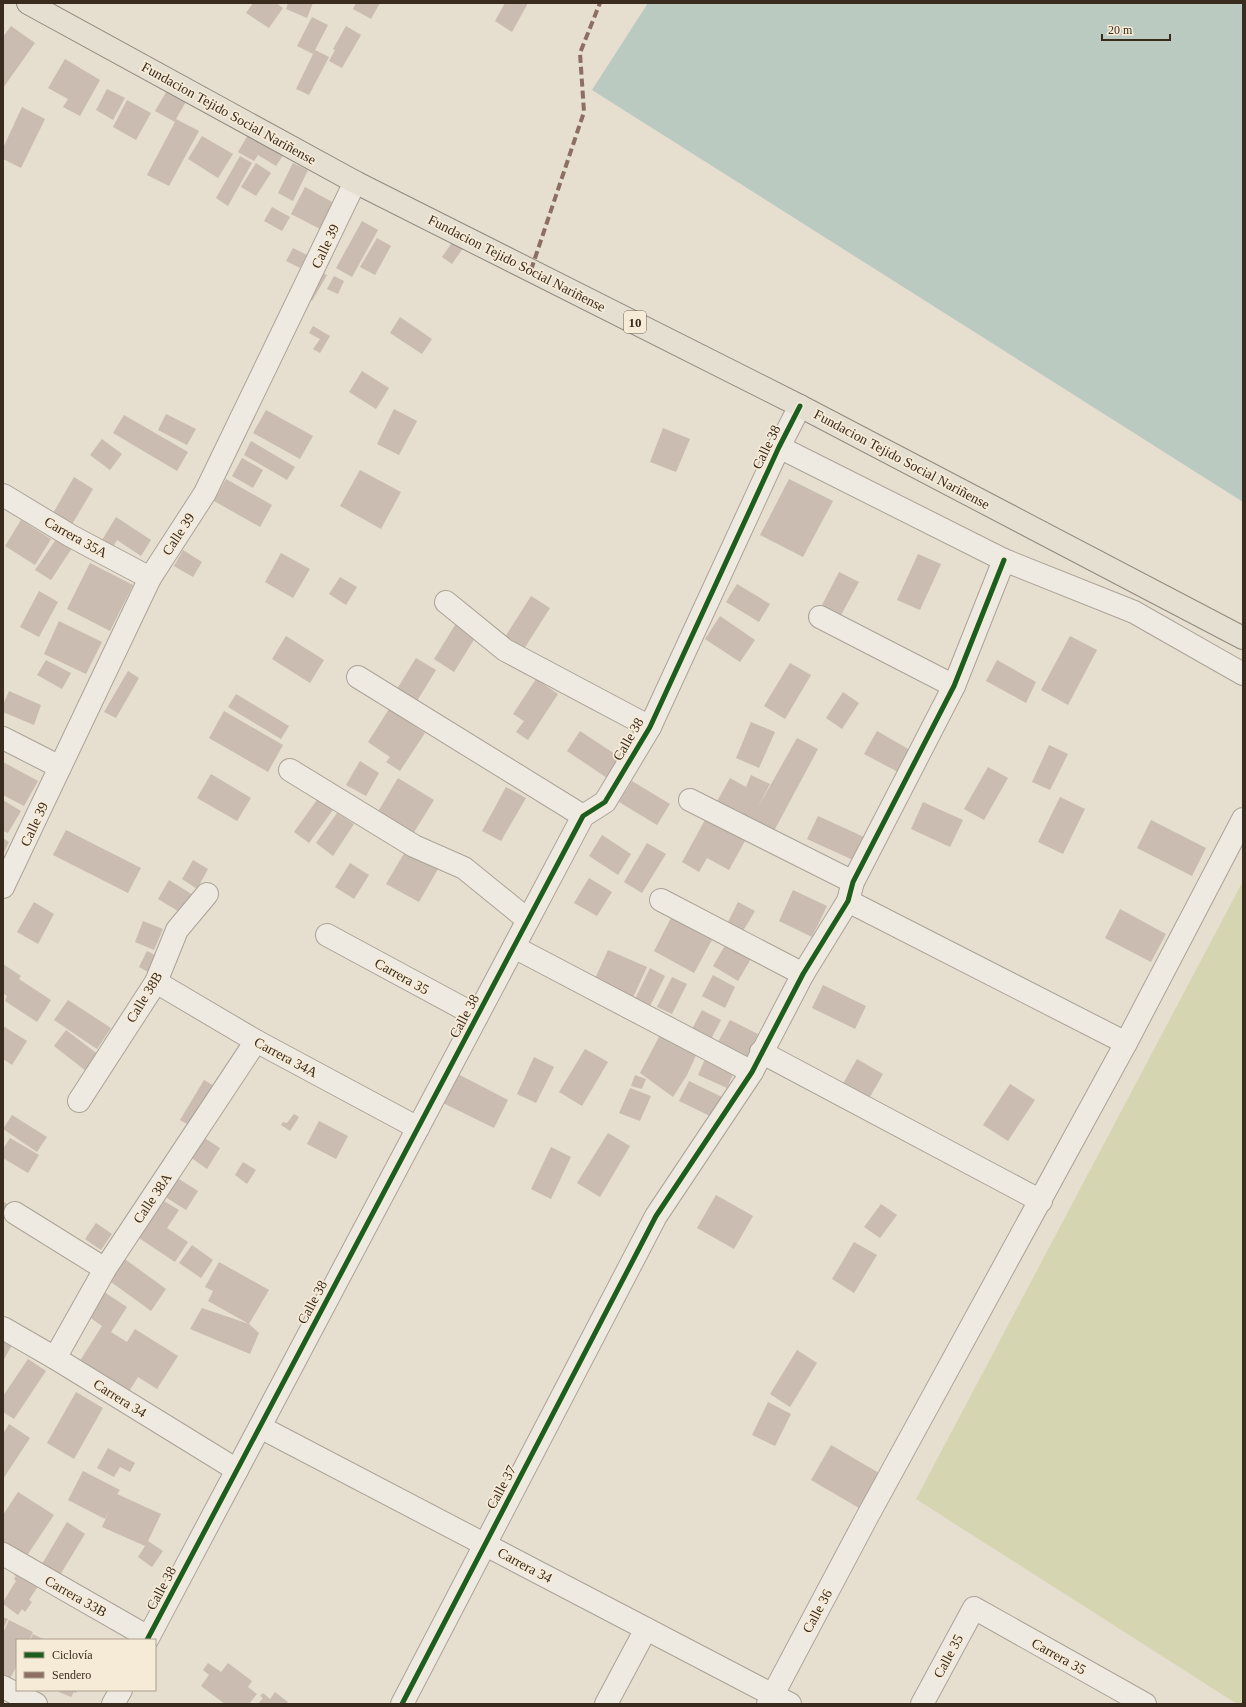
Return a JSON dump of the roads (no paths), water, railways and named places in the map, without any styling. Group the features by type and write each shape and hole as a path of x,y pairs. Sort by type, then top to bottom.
{"main road":[{"name":"Fundacion Tejido Social Nariñense","path":"28,3 355,182 800,406 1243,638"}],"street":[{"name":"Calle 39","path":"3,888 150,578 205,493 355,182"},
{"name":"Calle 38","path":"148,1639 583,816 605,802 650,727 779,447 800,406"},
{"path":"779,447 1004,560 1134,612 1243,674"},
{"name":"Carrera 35A","path":"3,495 72,536 150,578"},
{"name":"Calle 37","path":"402,1704 656,1216 752,1072 761,1052 803,974 851,891 954,686 1004,560"},
{"path":"446,602 505,650 650,727"},
{"path":"820,617 954,686"},
{"path":"358,676 583,816"},
{"path":"3,738 60,767"},
{"path":"290,770 414,846 464,868 528,920"},
{"path":"690,800 1126,1043"},
{"name":"Calle 36","path":"777,1701 866,1519 1041,1201 1126,1043 1243,819"},
{"name":"Calle 38B","path":"79,1101 156,982 177,930 207,894"},
{"path":"661,900 803,974"},
{"name":"Carrera 35","path":"327,935 477,1016"},
{"path":"514,947 752,1072"},
{"name":"Carrera 34A","path":"156,982 256,1041 418,1128"},
{"name":"Calle 38A","path":"55,1358 105,1269 256,1041"},
{"path":"761,1052 1041,1201"},
{"path":"15,1213 105,1269"},
{"name":"Carrera 34","path":"3,1328 55,1358 237,1470"},
{"name":"Carrera 34","path":"260,1427 646,1629 777,1701"},
{"name":"Carrera 33B","path":"3,1554 148,1639"},
{"name":"Carrera 35","path":"974,1608 1145,1704"},
{"name":"Calle 35","path":"922,1704 974,1608"},
{"path":"606,1704 646,1629"},
{"path":"3,1688 36,1704"},
{"path":"113,1704 120,1691"}]}
